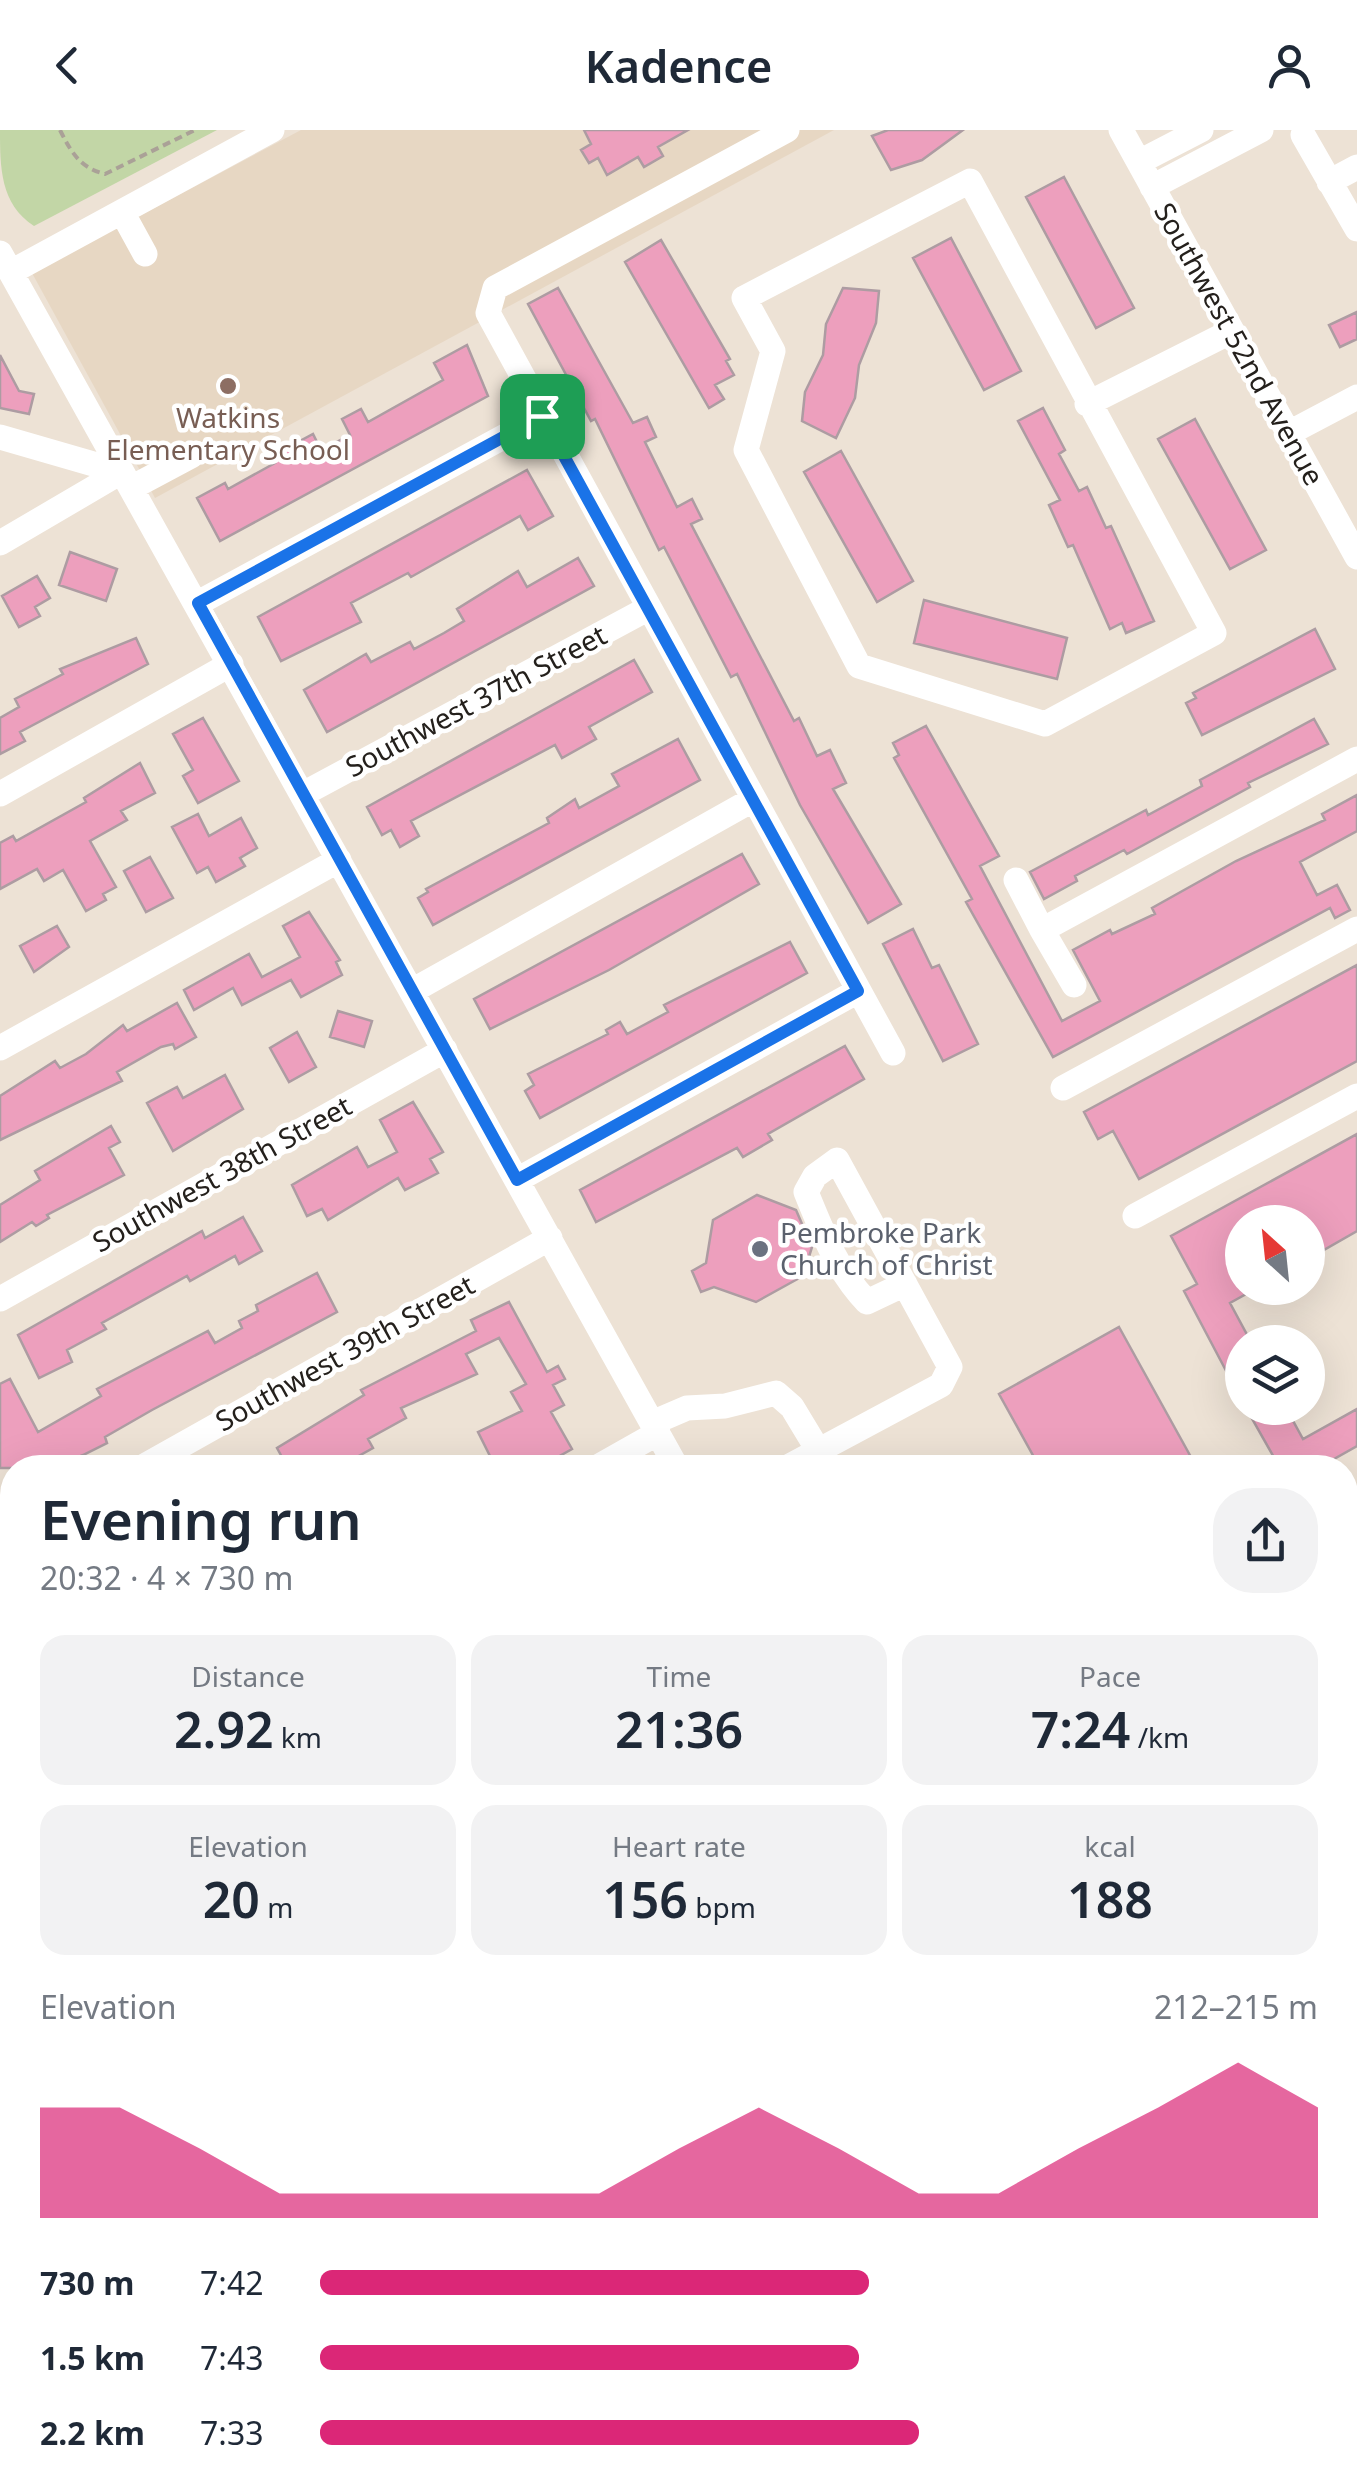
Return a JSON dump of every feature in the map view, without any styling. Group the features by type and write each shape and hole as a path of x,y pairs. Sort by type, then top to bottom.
{"street":[{"path":"272,130 122,212 5,263 670,1455"},
{"path":"787,130 495,288 488,313 892,1053"},
{"name":"Southwest 52nd Avenue","path":"1120,130 1357,557"},
{"path":"1138,162 1201,130"},
{"path":"1152,188 1264,130 1287,139 1307,133 1329,182 1357,229"},
{"path":"1329,182 1357,166"},
{"path":"970,180 1086,404 1214,634 1046,724 859,666 746,450 773,351 744,298 970,180"},
{"path":"122,212 145,254"},
{"path":"1086,404 1232,331"},
{"path":"1288,433 1357,397"},
{"path":"198,603 542,416"},
{"path":"0,437 126,480"},
{"path":"0,542 126,480 191,456"},
{"name":"Southwest 37th Street","path":"303,794 649,608"},
{"path":"0,794 232,664"},
{"path":"1042,930 1357,759"},
{"path":"412,991 754,799"},
{"path":"0,1048 339,860"},
{"path":"1016,880 1074,986"},
{"path":"1063,1088 1357,929"},
{"path":"517,1180 858,991"},
{"name":"Southwest 38th Street","path":"0,1298 445,1050"},
{"path":"1134,1216 1357,1096"},
{"path":"809,1455 941,1385 950,1367 890,1256 837,1160 815,1176 806,1192 850,1285 867,1302 905,1284"},
{"name":"Southwest 39th Street","path":"163,1455 550,1238"},
{"path":"615,1455 687,1408 724,1406 770,1392 788,1401 818,1450"}],"path":[{"path":"60,130 74,156 90,170 105,174 195,130"}],"shaded area":[{"name":"Watkins Elementary School","path":"301,130 834,130 155,498 32,273"}],"green space":[{"path":"0,130 217,130 34,226 8,196"}],"building":[{"path":"584,130 688,130 658,147 663,156 644,167 638,157 607,175 598,158 589,163 581,150 591,144"},
{"path":"888,130 963,130 922,160 891,170 872,136"},
{"path":"1064,177 1134,308 1096,328 1026,197"},
{"path":"951,238 1021,371 984,390 913,258"},
{"path":"661,240 730,359 726,361 734,375 715,385 724,399 709,408 625,262"},
{"path":"558,288 633,423 647,417 656,437 645,442 677,507 692,499 702,519 691,524 794,721 799,718 817,756 830,750 846,783 833,789 901,904 868,923 800,805 737,674 731,677 664,547 659,550 595,419 591,421 528,304"},
{"path":"843,288 879,291 876,323 859,365 855,398 836,438 802,421 805,392 823,355 826,324"},
{"path":"1357,312 1357,339 1340,347 1329,325"},
{"path":"467,345 488,396 220,541 197,498 225,483 228,489 275,463 272,456 313,434 321,450 350,435 342,419 361,409 368,422 443,380 434,363"},
{"path":"0,355 19,391 34,394 29,414 0,408"},
{"path":"1043,408 1065,450 1059,454 1079,491 1087,487 1106,528 1111,526 1154,621 1126,633 1122,623 1110,629 1073,545 1068,547 1049,505 1060,500 1018,421"},
{"path":"1195,419 1266,550 1230,569 1158,439"},
{"path":"841,451 913,581 877,602 804,472"},
{"path":"527,470 553,516 528,530 520,516 411,577 408,573 351,603 361,622 281,661 258,617"},
{"path":"70,552 117,569 106,601 59,585"},
{"path":"578,558 594,586 327,732 304,690 366,654 371,662 410,642 414,649 444,633 464,621 457,609 518,571 527,587"},
{"path":"37,576 50,598 35,607 40,616 19,627 2,596"},
{"path":"924,600 1067,638 1057,679 914,643"},
{"path":"1315,629 1335,669 1202,735 1186,703 1196,698 1193,693"},
{"path":"136,638 148,664 20,732 25,741 0,754 0,718 19,707 15,699 63,674 60,669"},
{"path":"634,660 652,692 589,727 596,739 562,758 555,745 411,821 419,836 400,847 391,830 382,835 367,807"},
{"path":"203,718 239,781 198,803 183,776 193,770 173,734"},
{"path":"1314,719 1328,744 1248,783 1250,787 1127,854 1124,850 1075,876 1077,881 1044,899 1030,872 1146,810 1148,815 1202,786 1200,780"},
{"path":"926,726 999,856 980,866 1062,1021 1100,1001 1073,950 1110,930 1112,934 1155,914 1152,908 1236,861 1325,820 1322,814 1357,795 1357,831 1300,862 1317,895 1337,885 1350,910 1335,918 1330,908 1053,1057 966,902 972,899 894,758 899,755 893,743"},
{"path":"678,739 700,780 433,925 418,898 428,892 426,889 549,823 547,818 575,799 579,808 619,786 612,774"},
{"path":"140,763 155,793 121,811 127,820 90,841 116,887 103,894 106,900 86,911 63,870 44,881 37,869 0,889 0,843 13,836 16,841 86,802 84,798"},
{"path":"198,814 209,836 241,818 257,848 240,858 245,866 216,882 208,867 197,873 172,827"},
{"path":"742,854 759,884 609,970 490,1029 474,999"},
{"path":"150,857 173,898 146,912 124,871"},
{"path":"309,912 340,960 336,962 342,975 301,997 291,980 242,1005 233,988 194,1010 184,990 249,954 262,977 300,957 283,926"},
{"path":"57,926 69,947 34,972 20,946"},
{"path":"913,929 932,968 939,965 978,1044 943,1061 883,944"},
{"path":"790,942 807,973 540,1118 525,1091 534,1085 528,1074 608,1034 606,1030 620,1022 627,1034 668,1012 664,1005"},
{"path":"1357,965 1357,1061 1139,1179 1113,1131 1098,1139 1084,1112"},
{"path":"177,1003 196,1037 175,1049 173,1044 161,1047 117,1072 122,1081 0,1140 0,1096 55,1061 60,1068 86,1054 123,1025 127,1031"},
{"path":"338,1011 372,1021 364,1047 330,1037"},
{"path":"297,1032 316,1067 289,1082 270,1048"},
{"path":"845,1046 864,1079 768,1134 772,1140 743,1157 737,1148 596,1222 580,1190"},
{"path":"225,1075 243,1109 173,1151 147,1103 177,1087 183,1098"},
{"path":"413,1102 443,1152 430,1159 438,1173 405,1190 398,1178 328,1220 322,1209 307,1216 292,1185 357,1147 368,1167 397,1152 380,1120"},
{"path":"111,1126 120,1142 109,1148 124,1175 47,1215 49,1218 36,1226 32,1222 0,1242 0,1205 40,1180 35,1171"},
{"path":"1357,1134 1357,1231 1325,1249 1325,1205 1228,1205"},
{"name":"Pembroke Park Church of Christ","path":"757,1195 796,1210 812,1247 803,1276 756,1302 714,1287 701,1292 692,1271 706,1263 713,1220"},
{"path":"1225,1206 1225,1305 1231,1305 1242,1325 1225,1325 1225,1369 1184,1291 1197,1284 1171,1236"},
{"path":"243,1217 262,1251 239,1264 235,1256 190,1281 187,1276 102,1323 106,1329 67,1350 72,1362 39,1378 18,1335 202,1231 205,1238"},
{"path":"317,1273 337,1312 152,1410 105,1437 107,1443 82,1455 0,1455 0,1384 10,1379 38,1432 101,1396 97,1389 208,1331 215,1343 242,1328 239,1321 258,1311 256,1305"},
{"path":"509,1302 547,1372 558,1366 565,1379 553,1385 564,1405 551,1412 572,1449 561,1455 490,1455 478,1432 522,1411 511,1392 526,1384 499,1338 466,1354 477,1374 401,1408 406,1418 368,1439 373,1448 360,1455 281,1455 277,1448 364,1395 361,1390 476,1331 471,1320"},
{"path":"1119,1327 1190,1455 1033,1455 999,1394"},
{"path":"1357,1409 1357,1446 1341,1455 1273,1455 1256,1425 1295,1425 1303,1439"}],"place":[{"name":"Watkins Elementary School","path":"228,386"},
{"name":"Pembroke Park Church of Christ","path":"760,1249"}],"route":[{"path":"542,416 858,991 517,1180 198,603 542,416"}]}
